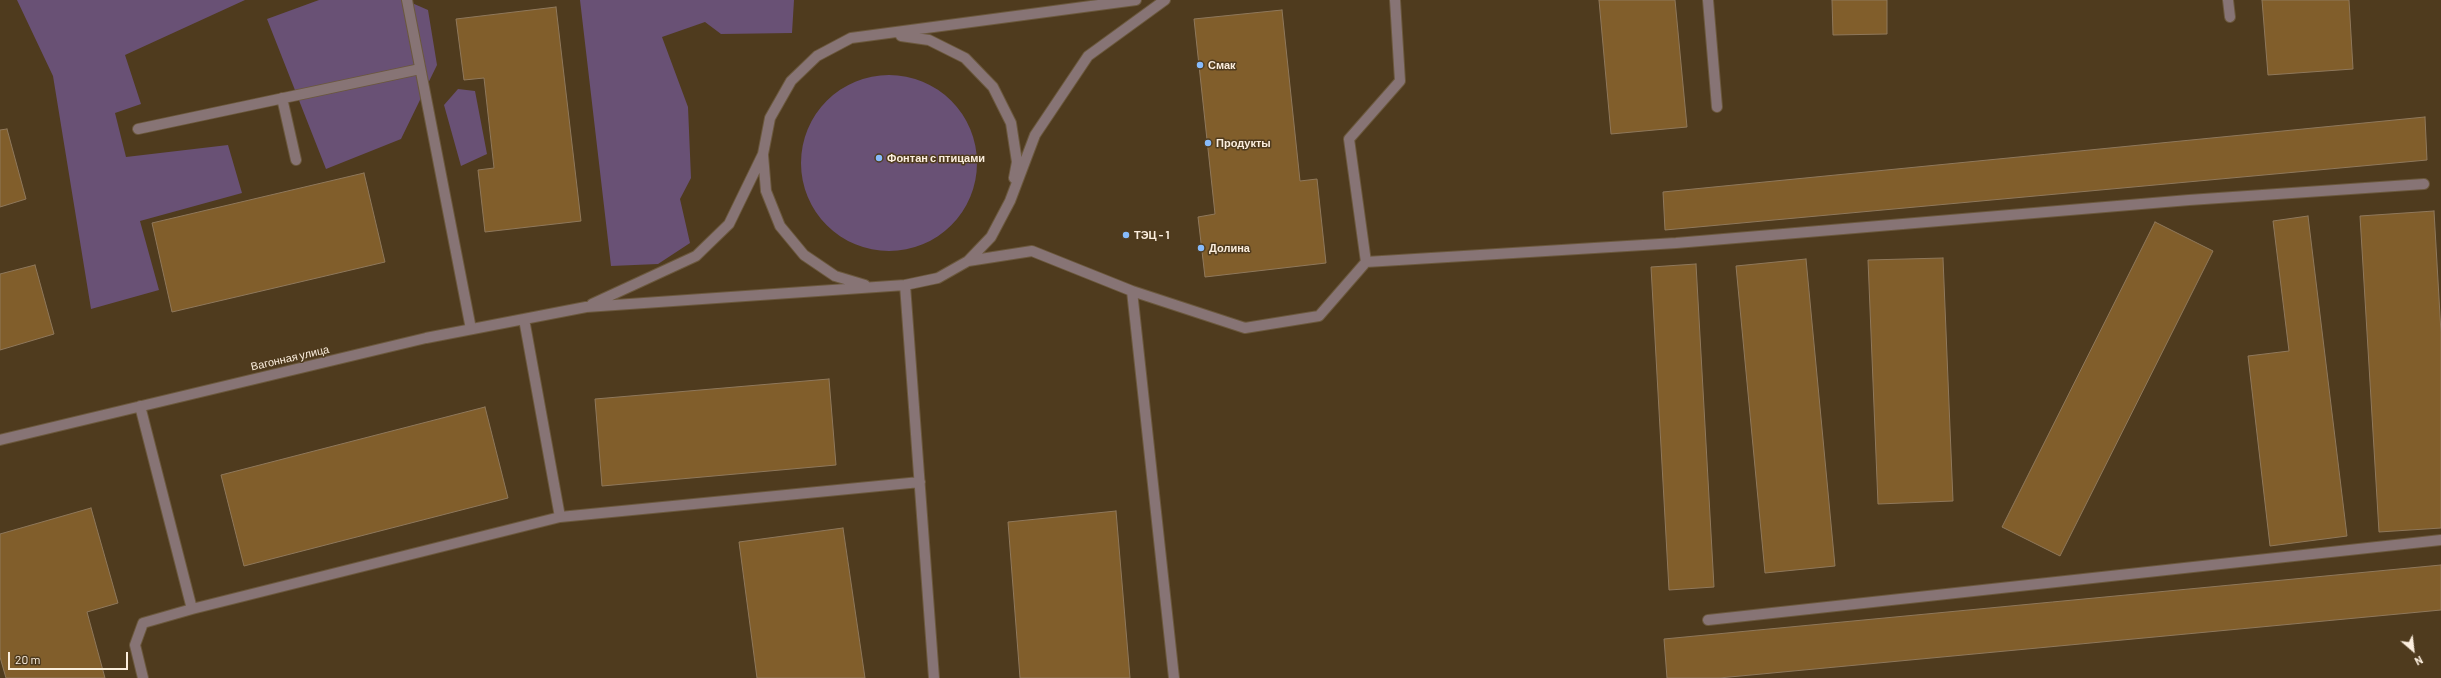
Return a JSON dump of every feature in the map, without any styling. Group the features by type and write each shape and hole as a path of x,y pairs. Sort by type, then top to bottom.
{"street":[{"path":"407,0 471,329"},
{"path":"586,307 696,256 729,224 763,154 770,118 791,81 818,56 851,38 1136,0"},
{"path":"586,307 871,286 905,285 938,278 968,261 991,237 1010,201 1035,135 1088,56 1166,0"},
{"path":"1366,262 1349,139 1400,81 1395,0"},
{"path":"1708,0 1717,107"},
{"path":"2228,0 2230,17"},
{"path":"890,34 929,40 965,58 993,87 1011,122 1017,162 1010,201"},
{"path":"138,129 420,69"},
{"path":"282,98 296,160"},
{"path":"763,154 766,191 780,226 794,244 804,255 835,276 871,286"},
{"path":"968,261 1032,251 1132,291 1245,328 1318,316 1366,262 1676,243 2181,201 2424,184"},
{"path":"905,285 934,678"},
{"path":"1132,291 1174,678"},
{"name":"Вагонная улица","path":"0,440 471,329 586,307"},
{"path":"524,319 560,517"},
{"path":"140,406 192,609"},
{"path":"143,678 135,645 143,623 192,609 560,517 920,482"},
{"path":"1708,620 2441,540"}],"shaded area":[{"path":"17,0 245,0 125,55 141,104 115,113 126,157 228,145 242,193 140,221 159,290 91,309 53,76"},
{"path":"319,0 405,0 428,10 437,65 401,139 326,169 267,19"},
{"path":"580,0 794,0 792,33 721,34 705,22 662,37 688,107 691,178 680,199 690,243 658,264 611,266"},
{"path":"889,75 915,79 930,85 945,95 957,107 967,122 973,137 977,163 973,189 967,204 957,219 945,231 930,241 915,247 889,251 863,247 848,241 833,231 821,219 811,204 805,189 801,163 805,137 811,122 821,107 833,95 848,85 863,79"},
{"path":"458,89 475,91 487,154 461,166 444,105"}],"building":[{"path":"1599,0 1675,0 1687,127 1611,134"},
{"path":"1832,0 1887,0 1887,34 1833,35"},
{"path":"2262,0 2349,0 2353,69 2268,75"},
{"path":"556,7 581,221 485,232 478,170 494,168 484,78 464,80 456,19"},
{"path":"1282,10 1300,181 1317,179 1326,263 1205,277 1198,217 1215,214 1194,19"},
{"path":"2425,117 2427,160 1665,230 1663,192"},
{"path":"7,129 26,199 0,207 0,130"},
{"path":"364,173 385,262 172,312 152,223"},
{"path":"2434,211 2441,333 2441,528 2379,532 2360,216"},
{"path":"2308,216 2347,536 2270,546 2248,356 2289,351 2273,221"},
{"path":"2155,222 2213,251 2060,556 2002,527"},
{"path":"1943,258 1953,501 1878,504 1868,260"},
{"path":"1806,259 1835,566 1765,573 1736,266"},
{"path":"1696,264 1714,587 1669,590 1651,267"},
{"path":"35,265 54,334 0,350 0,274"},
{"path":"829,379 836,465 602,486 595,399"},
{"path":"485,407 508,498 244,566 221,475"},
{"path":"91,508 118,603 87,612 105,678 6,678 0,657 0,534"},
{"path":"1116,511 1130,678 1020,678 1008,522"},
{"path":"843,528 865,678 757,678 739,542"},
{"path":"2441,565 2441,610 1719,678 1667,678 1664,639"}],"place":[{"name":"Смак","path":"1200,65"},
{"name":"Продукты","path":"1208,143"},
{"name":"Фонтан с птицами","path":"879,158"},
{"name":"ТЭЦ - 1","path":"1126,235"},
{"name":"Долина","path":"1201,248"}]}
